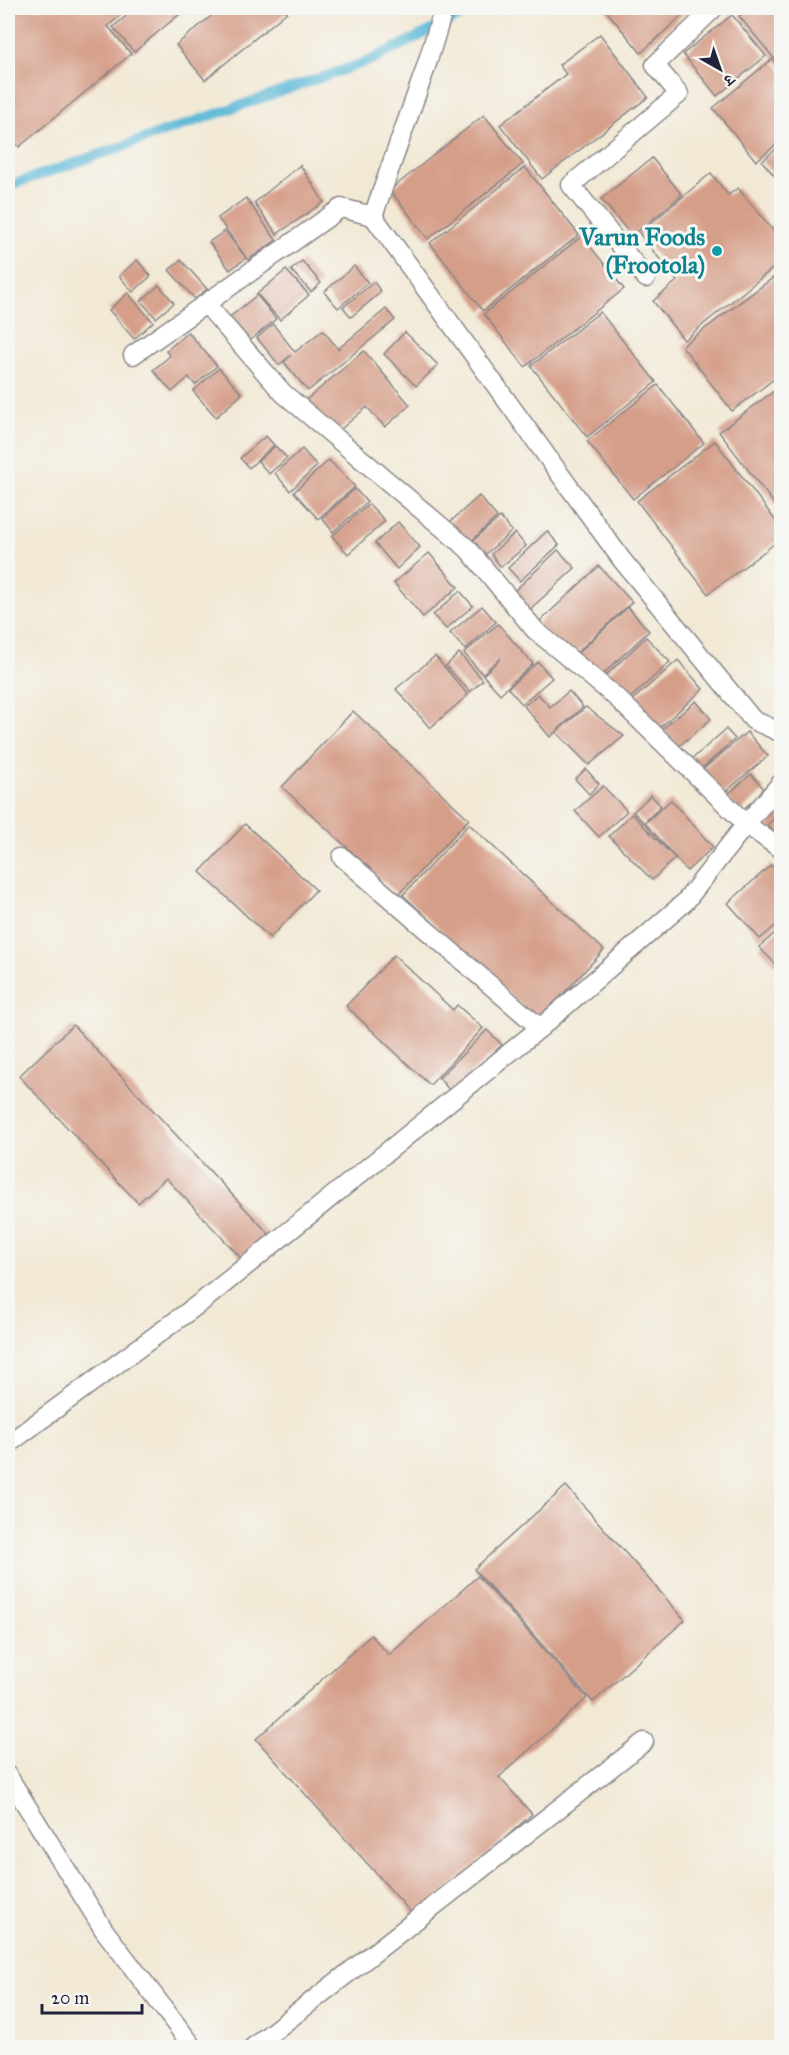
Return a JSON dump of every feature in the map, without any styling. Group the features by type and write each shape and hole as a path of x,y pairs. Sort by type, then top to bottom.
{"lane":[{"path":"373,216 425,70 444,8"},
{"path":"646,278 571,185 679,94 655,65 714,8"},
{"path":"133,355 341,207 373,216 622,560 753,720 782,733"},
{"path":"206,304 283,393 468,549 535,630 617,698 746,824 782,850"},
{"path":"8,1443 204,1300 540,1028 685,902 782,782"},
{"path":"342,857 540,1028"},
{"path":"252,2048 644,1742"},
{"path":"8,1776 104,1930 194,2048"}],"building":[{"path":"8,8 129,8 108,26 131,54 19,147 8,133"},
{"path":"136,8 187,8 134,52 113,27"},
{"path":"221,8 283,8 287,12 205,80 176,45"},
{"path":"604,8 690,8 641,53"},
{"path":"750,8 782,8 782,68 739,16"},
{"path":"732,15 766,56 717,96 683,54"},
{"path":"600,34 648,97 542,179 500,125 566,74 559,65"},
{"path":"772,59 782,71 782,140 756,161 713,108"},
{"path":"484,115 523,164 428,239 390,190"},
{"path":"782,144 782,185 762,161"},
{"path":"652,158 682,195 632,236 601,199"},
{"path":"300,165 324,202 277,234 254,203"},
{"path":"525,167 579,235 483,311 430,243"},
{"name":"Varun Foods (Frootola)","path":"711,173 728,195 738,188 782,241 782,261 684,340 653,301 677,281 639,233"},
{"path":"246,198 276,240 248,260 218,218"},
{"path":"225,231 246,258 230,270 209,242"},
{"path":"582,236 624,289 525,367 484,314"},
{"path":"137,260 151,276 133,292 119,276"},
{"path":"181,260 207,289 195,299 169,270"},
{"path":"302,261 321,283 311,292 291,270"},
{"path":"354,266 368,283 338,308 324,292"},
{"path":"286,270 309,295 280,320 257,294"},
{"path":"782,271 782,373 732,411 682,346"},
{"path":"374,282 381,292 351,317 343,307"},
{"path":"159,285 174,303 156,318 141,301"},
{"path":"128,293 153,322 134,339 109,310"},
{"path":"257,295 276,319 246,344 226,320"},
{"path":"386,309 395,320 308,391 284,362 291,355 279,365 257,338 273,324 295,352 323,330 338,349"},
{"path":"600,312 656,382 587,437 531,366"},
{"path":"188,332 217,366 195,385 189,377 172,392 153,370 170,356 166,351"},
{"path":"405,332 438,365 416,386 384,354"},
{"path":"364,351 410,405 385,427 367,407 335,434 306,400"},
{"path":"219,368 242,394 216,417 193,391"},
{"path":"658,385 704,443 633,499 587,441"},
{"path":"782,385 782,514 719,432"},
{"path":"266,436 274,445 249,468 240,458"},
{"path":"715,441 782,529 782,538 708,594 637,501"},
{"path":"275,446 287,458 269,474 258,461"},
{"path":"302,449 317,466 290,491 275,473"},
{"path":"329,460 355,487 318,519 294,492"},
{"path":"355,489 367,502 333,532 322,518"},
{"path":"479,496 497,517 468,544 449,523"},
{"path":"369,504 385,521 348,554 332,536"},
{"path":"500,517 512,531 480,559 468,545"},
{"path":"398,522 420,547 397,569 375,543"},
{"path":"547,531 559,545 520,581 508,568"},
{"path":"515,533 526,546 501,567 491,554"},
{"path":"558,550 575,568 526,613 510,595"},
{"path":"429,553 458,587 423,617 394,583"},
{"path":"599,566 632,602 570,659 537,624"},
{"path":"460,591 473,606 446,629 433,615"},
{"path":"482,606 496,622 465,650 450,633"},
{"path":"628,607 649,631 600,677 578,653"},
{"path":"498,624 533,664 500,694 483,675 501,658 482,674 464,653"},
{"path":"646,637 670,662 626,702 603,678"},
{"path":"459,653 483,680 470,692 446,666"},
{"path":"435,656 468,695 430,728 396,689"},
{"path":"678,660 703,689 656,731 630,702"},
{"path":"538,662 552,678 522,704 508,688"},
{"path":"569,691 583,707 550,737 524,706 538,694 550,707"},
{"path":"696,701 711,719 678,747 662,729"},
{"path":"586,707 624,736 589,765 556,732"},
{"path":"353,711 469,819 398,895 282,787"},
{"path":"726,729 735,739 700,770 692,759"},
{"path":"747,732 768,756 724,793 703,769"},
{"path":"586,769 599,784 589,794 575,779"},
{"path":"751,774 765,790 740,812 726,796"},
{"path":"603,786 627,811 599,837 575,811"},
{"path":"651,795 661,806 644,823 633,812"},
{"path":"671,800 713,847 687,871 645,823"},
{"path":"782,812 782,841 767,825"},
{"path":"632,814 675,858 652,880 609,836"},
{"path":"245,824 316,890 270,938 200,872"},
{"path":"469,824 604,950 538,1021 403,895"},
{"path":"771,865 782,876 782,920 760,939 728,903"},
{"path":"782,927 782,971 759,947"},
{"path":"394,955 453,1010 457,1005 483,1028 430,1085 346,1006"},
{"path":"73,1025 269,1234 242,1259 166,1178 138,1203 19,1076"},
{"path":"487,1030 502,1045 451,1092 439,1078"},
{"path":"566,1486 685,1620 593,1702 474,1569"},
{"path":"478,1576 587,1698 499,1777 532,1814 416,1918 256,1739 371,1635 389,1655"}],"waterway":[{"path":"8,186 369,61 476,8"}],"place":[{"name":"Varun Foods (Frootola)","path":"717,251"}]}
